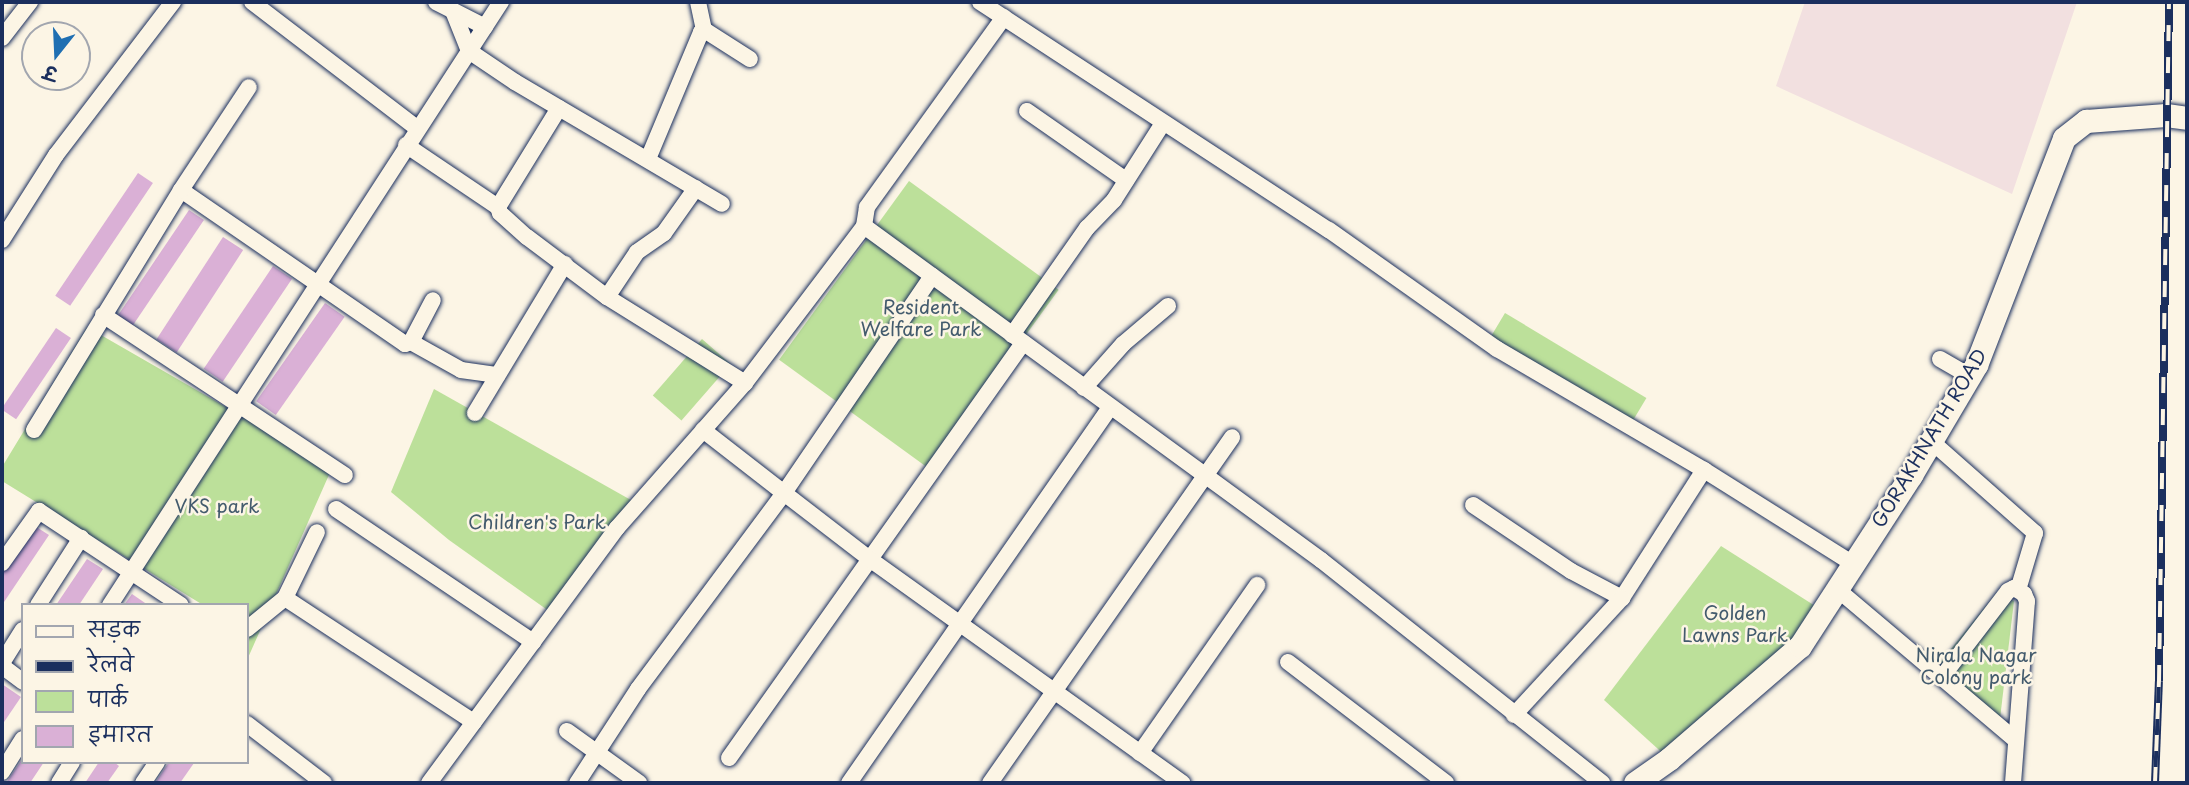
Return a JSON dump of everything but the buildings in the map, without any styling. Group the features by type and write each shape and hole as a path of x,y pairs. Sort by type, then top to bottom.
{"main road":[{"name":"GORAKHNATH ROAD","path":"1635,783 1669,759 1800,646 1931,441 1969,376 2001,307 2046,180 2064,138 2086,121 2166,115 2187,118"}],"street":[{"path":"2,38 30,2"},
{"path":"2,240 56,155 173,2"},
{"path":"252,2 417,128"},
{"path":"436,2 485,27"},
{"path":"111,603 501,2"},
{"path":"698,2 704,30 750,59"},
{"path":"980,2 1329,230 1497,349 1704,470 1853,564"},
{"path":"453,11 469,51 559,108 722,204"},
{"path":"429,783 617,528 745,383 864,226 867,207 1004,17"},
{"path":"648,159 699,34 704,30"},
{"path":"34,430 181,190 249,87"},
{"path":"498,207 559,108"},
{"path":"1027,111 1126,180"},
{"path":"729,758 871,560 1087,229 1126,180 1163,122"},
{"path":"406,145 498,207 500,213 527,237 607,298 745,383"},
{"path":"607,298 636,252 664,233 696,188"},
{"path":"181,190 405,344 411,342 433,300"},
{"path":"864,226 1321,561 1602,783"},
{"path":"475,413 565,264"},
{"path":"577,783 638,689 784,493 932,276"},
{"path":"1084,388 1123,344 1168,306"},
{"path":"103,316 345,475"},
{"path":"411,342 461,370 498,375"},
{"path":"1940,359 1969,376"},
{"path":"849,783 958,622 1110,407"},
{"path":"703,430 871,560 1182,783"},
{"path":"990,783 1233,437"},
{"path":"1931,441 2035,533 2018,590"},
{"path":"1514,715 1622,598 1704,470"},
{"path":"1473,505 1571,571 1622,598"},
{"path":"336,509 533,642"},
{"path":"2,563 39,511 175,603"},
{"path":"248,628 285,598 317,532"},
{"path":"39,603 81,538"},
{"path":"1140,753 1257,585"},
{"path":"1837,589 2016,740"},
{"path":"1941,677 2008,591 2018,590"},
{"path":"2013,783 2027,601 2018,590"},
{"path":"285,598 474,722"},
{"path":"21,633 2,665 21,680"},
{"path":"1288,662 1446,783"},
{"path":"248,725 324,783"},
{"path":"568,731 639,783"},
{"path":"2,772 21,742"},
{"path":"58,783 71,764"}],"shaded area":[{"path":"1805,2 2077,2 2012,194 1776,86"}],"green space":[{"name":"Resident Welfare Park","path":"909,181 1059,290 929,469 779,360"},
{"path":"1505,313 1646,398 1630,425 1489,340"},
{"name":"VKS park","path":"87,327 332,468 248,658 248,603 200,603 2,481 2,467"},
{"path":"702,339 731,364 681,421 653,396"},
{"name":"Children's Park","path":"434,389 638,504 553,614 449,540 391,492"},
{"name":"Golden Lawns Park","path":"1721,546 1823,611 1669,759 1604,700"},
{"name":"Nirala Nagar Colony park","path":"1997,592 2014,601 1999,727 1934,670"}],"railway":[{"path":"2155,783 2159,681 2169,2"}]}
